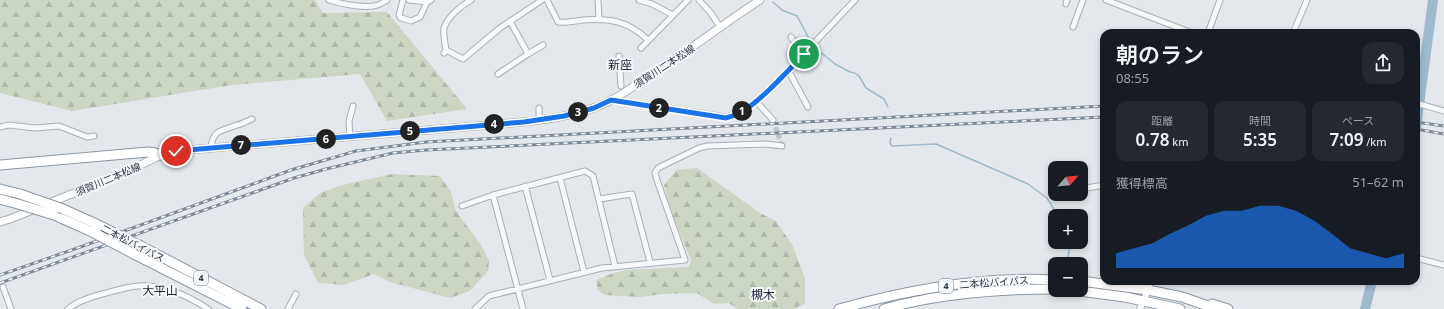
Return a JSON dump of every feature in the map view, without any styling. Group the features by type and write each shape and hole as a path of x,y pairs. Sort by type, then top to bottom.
{"highway":[{"path":"0,165 148,152 161,155"},
{"name":"二本松バイパス","path":"0,189 20,194 63,209 92,222 261,309"},
{"name":"二本松バイパス","path":"0,200 54,215 90,231 242,309"},
{"name":"二本松バイパス","path":"839,309 877,298 931,288 1006,279 1048,280"},
{"path":"1088,282 1100,282"},
{"path":"1136,285 1150,286 1217,309"},
{"name":"二本松バイパス","path":"884,309 919,300 977,291 1048,289"},
{"path":"1088,292 1142,305 1180,309"},
{"path":"1182,297 1228,309"}],"main road":[{"name":"須賀川二本松線","path":"0,222 10,220 128,172 161,155 176,151 539,120 564,116 594,108 611,100 683,55 760,0"}],"street":[{"path":"329,0 337,3 360,6 378,5 387,0"},
{"path":"403,0 399,15 401,18 411,21 420,17 429,1 409,0"},
{"path":"471,0 465,3 446,23 444,29 445,52 463,59 488,37 542,0"},
{"path":"548,0 558,22 599,19 612,20 629,26 648,40"},
{"path":"598,0 599,19"},
{"path":"639,0 652,4 673,15"},
{"path":"640,48 688,0"},
{"path":"699,0 710,12 721,28"},
{"path":"611,100 726,118 738,114 756,101 788,70 855,0"},
{"path":"1073,26 1083,0"},
{"path":"1106,0 1180,29"},
{"path":"1209,29 1220,0"},
{"path":"1295,29 1307,0"},
{"path":"510,21 528,54"},
{"path":"791,37 811,66"},
{"path":"498,74 543,45"},
{"path":"619,56 621,86"},
{"path":"788,70 808,107"},
{"path":"756,101 773,120"},
{"path":"1420,104 1444,111"},
{"path":"350,137 349,121 353,106"},
{"path":"539,108 539,120"},
{"path":"210,147 212,140 218,132 252,119"},
{"path":"0,127 9,125 35,128 59,126 87,137 94,136"},
{"path":"475,309 489,296 584,272 615,266 684,260 656,178 655,173 658,168 699,148 707,146 766,144 782,146"},
{"path":"462,206 492,195 585,171 593,176 615,266"},
{"path":"560,178 584,272"},
{"path":"1088,187 1100,185"},
{"path":"525,186 550,280"},
{"path":"599,199 632,194 650,262"},
{"path":"492,195 523,309"},
{"path":"1420,259 1444,265"},
{"path":"68,309 77,303 98,295 139,286 163,288 175,292 208,309"},
{"path":"1142,305 1150,286"},
{"path":"3,287 11,309"},
{"path":"288,309 296,294"}],"green space":[{"path":"0,0 315,0 323,13 387,12 467,109 387,121 360,74 232,85 72,111 0,93"},
{"path":"697,168 760,213 776,221 793,246 805,279 805,303 794,309 737,309 729,303 714,304 697,293 663,294 640,297 605,295 598,290 596,280 613,273 627,270 689,267 691,260 674,219 664,185 677,170"},
{"path":"392,174 440,176 451,192 456,211 481,245 489,261 488,271 470,291 450,298 390,282 374,274 344,285 318,283 304,255 303,208 320,193 342,185"}],"waterway":[{"path":"1420,97 1433,0"},
{"path":"773,2 782,10 797,16 813,46 835,64 859,76 866,88 884,99 888,107"},
{"path":"891,138 890,143 892,146 936,144 1028,184 1047,198 1054,209"},
{"path":"1068,257 1069,249"},
{"path":"1365,309 1371,285"}],"tunnel":[{"path":"773,120 781,143"}],"railway":[{"path":"0,275 291,170 356,151 426,142 1100,106"},
{"path":"0,283 294,178 393,153 426,150 1100,117"},
{"path":"1420,123 1444,126"},
{"path":"1420,130 1444,134"}],"district":[{"name":"新座","path":"620,65"},
{"name":"大平山","path":"160,291"},
{"name":"槻木","path":"763,295"}],"route":[{"path":"176,151 524,122 564,116 594,108 611,100 726,118 738,114 756,101 804,54"}]}
